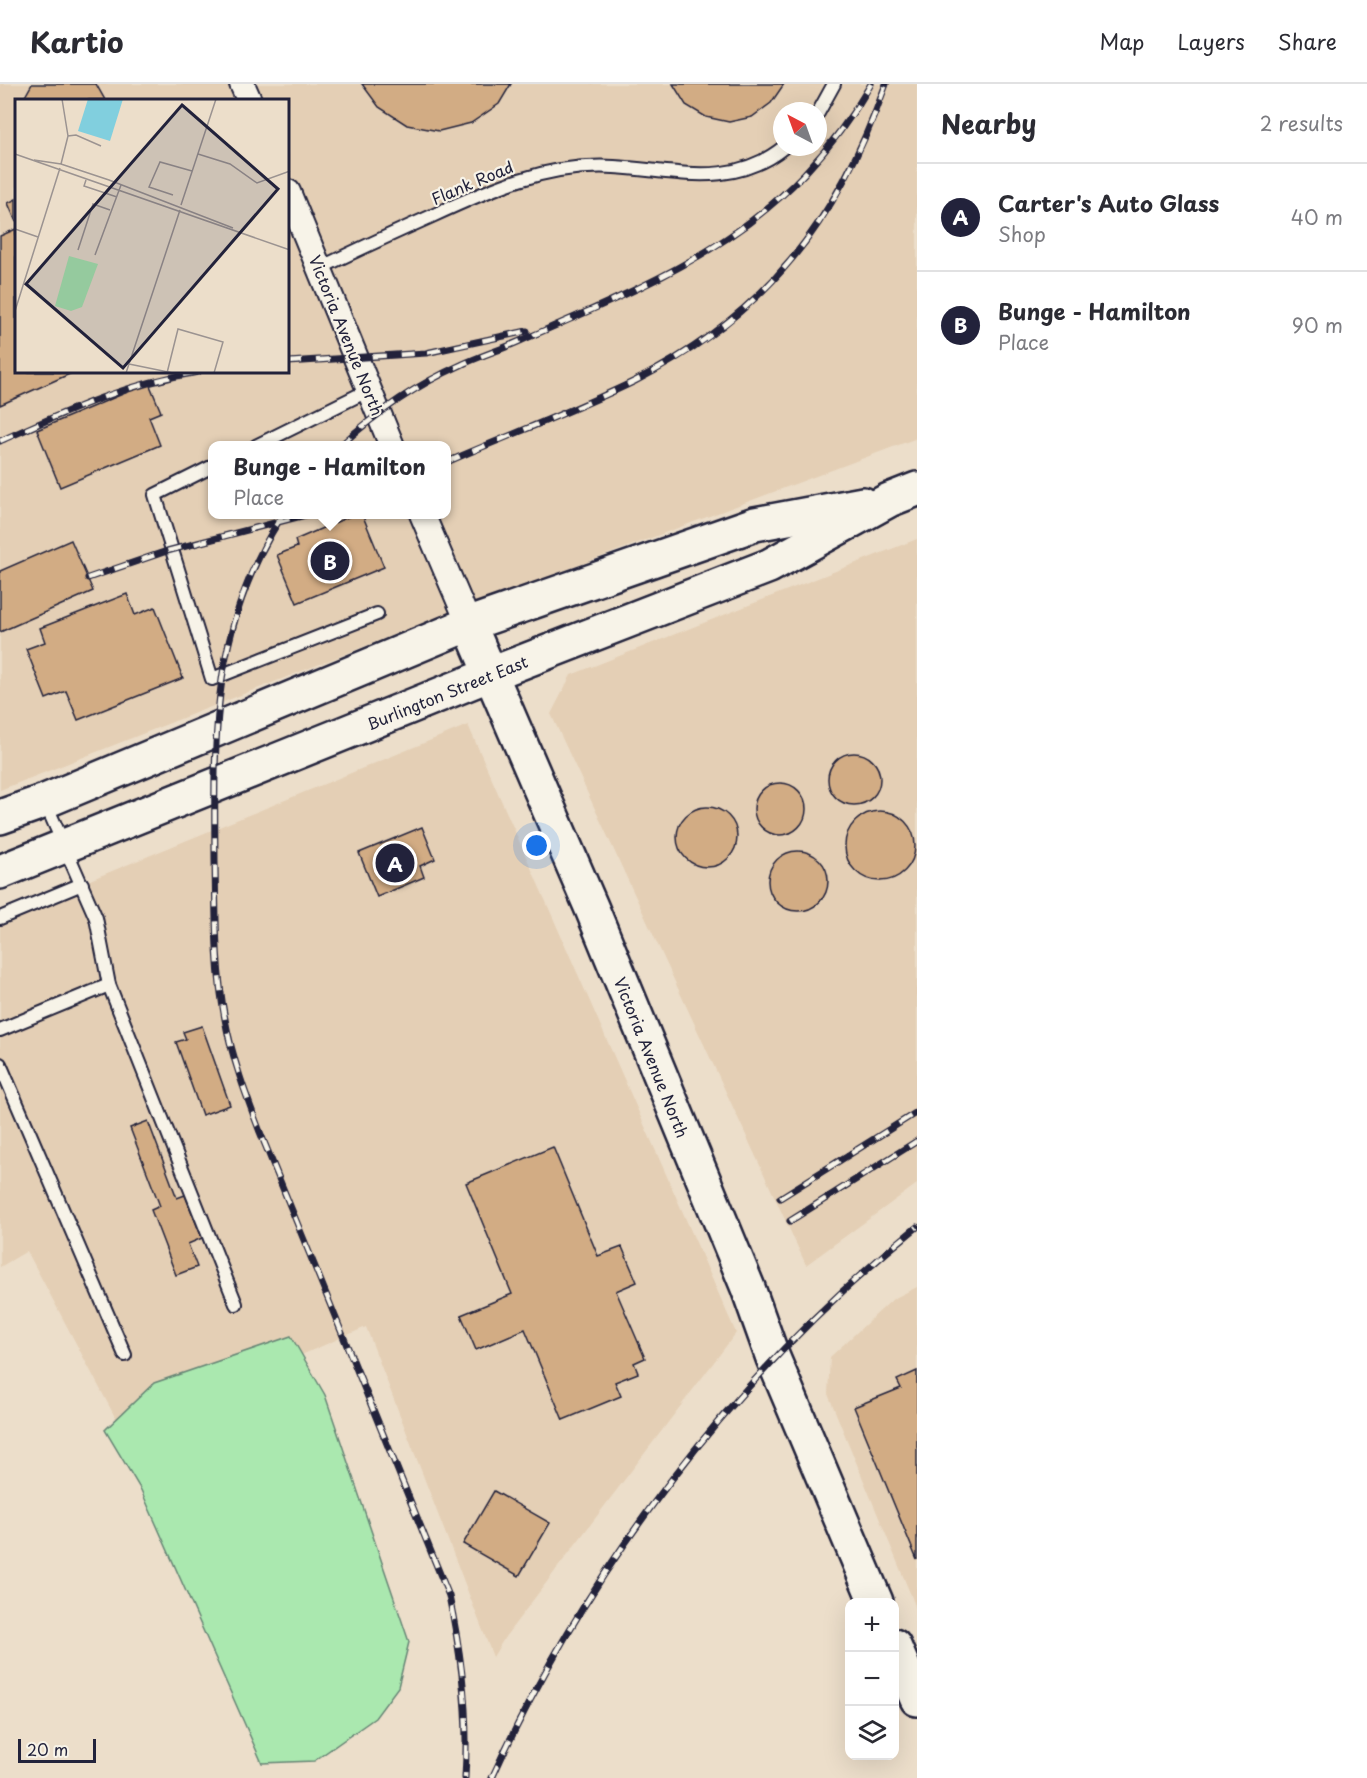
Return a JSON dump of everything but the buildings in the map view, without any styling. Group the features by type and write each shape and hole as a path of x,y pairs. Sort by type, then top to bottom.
{"main road":[{"name":"Burlington Street East","path":"0,817 45,801 470,624 755,524 903,494"},
{"name":"Burlington Street East","path":"0,872 491,674 769,566 903,494"},
{"name":"Victoria Avenue North","path":"470,624 592,909 748,1288 773,1358 874,1598"},
{"path":"897,1652 917,1699"}],"street":[{"path":"242,84 249,99"},
{"name":"Victoria Avenue North","path":"290,197 390,441"},
{"name":"Victoria Avenue North","path":"424,519 470,624"}],"lane":[{"path":"824,102 834,84"},
{"name":"Flank Road","path":"320,268 498,186 540,173 613,167 681,175 716,175 743,170 773,153"},
{"path":"266,441 369,390"},
{"path":"208,468 155,495 212,679 376,614"},
{"path":"45,801 96,918 109,986 236,1304"},
{"path":"0,918 82,884"},
{"path":"0,1030 109,986"},
{"path":"0,1064 125,1354"}],"shaded area":[{"path":"0,84 917,84 917,438 401,632 0,790"},
{"path":"917,539 917,1184 806,1265 551,714 571,675"},
{"path":"468,725 736,1333 505,1637 493,1657 366,1327 123,1432 27,1251 0,1267 0,917"},
{"path":"917,1287 917,1610 828,1394 830,1357 893,1299"}],"green space":[{"path":"291,1336 325,1395 409,1642 398,1687 375,1718 314,1761 262,1763 141,1490 105,1430 154,1383"}],"railway":[{"path":"346,441 382,411 428,381 625,295 719,244 761,213 801,177 838,135 871,84"},
{"path":"451,460 635,381 682,355 723,326 760,294 792,259 820,221 845,179 867,134 886,84"},
{"path":"290,362 426,353 527,331"},
{"path":"0,441 121,391 187,374"},
{"path":"280,519 259,556 242,598 230,640 222,682 215,769 219,980 235,1062 260,1132 449,1596 458,1641 463,1687 466,1732 465,1778"},
{"path":"88,578 167,551 290,519"},
{"path":"780,1198 917,1112"},
{"path":"790,1221 917,1141"},
{"path":"492,1778 530,1700 573,1623 621,1549 673,1478 728,1410 788,1345 851,1284 917,1227"}],"place":[{"name":"Bunge - Hamilton","path":"330,561"},
{"name":"Carter's Auto Glass","path":"395,863"}]}
